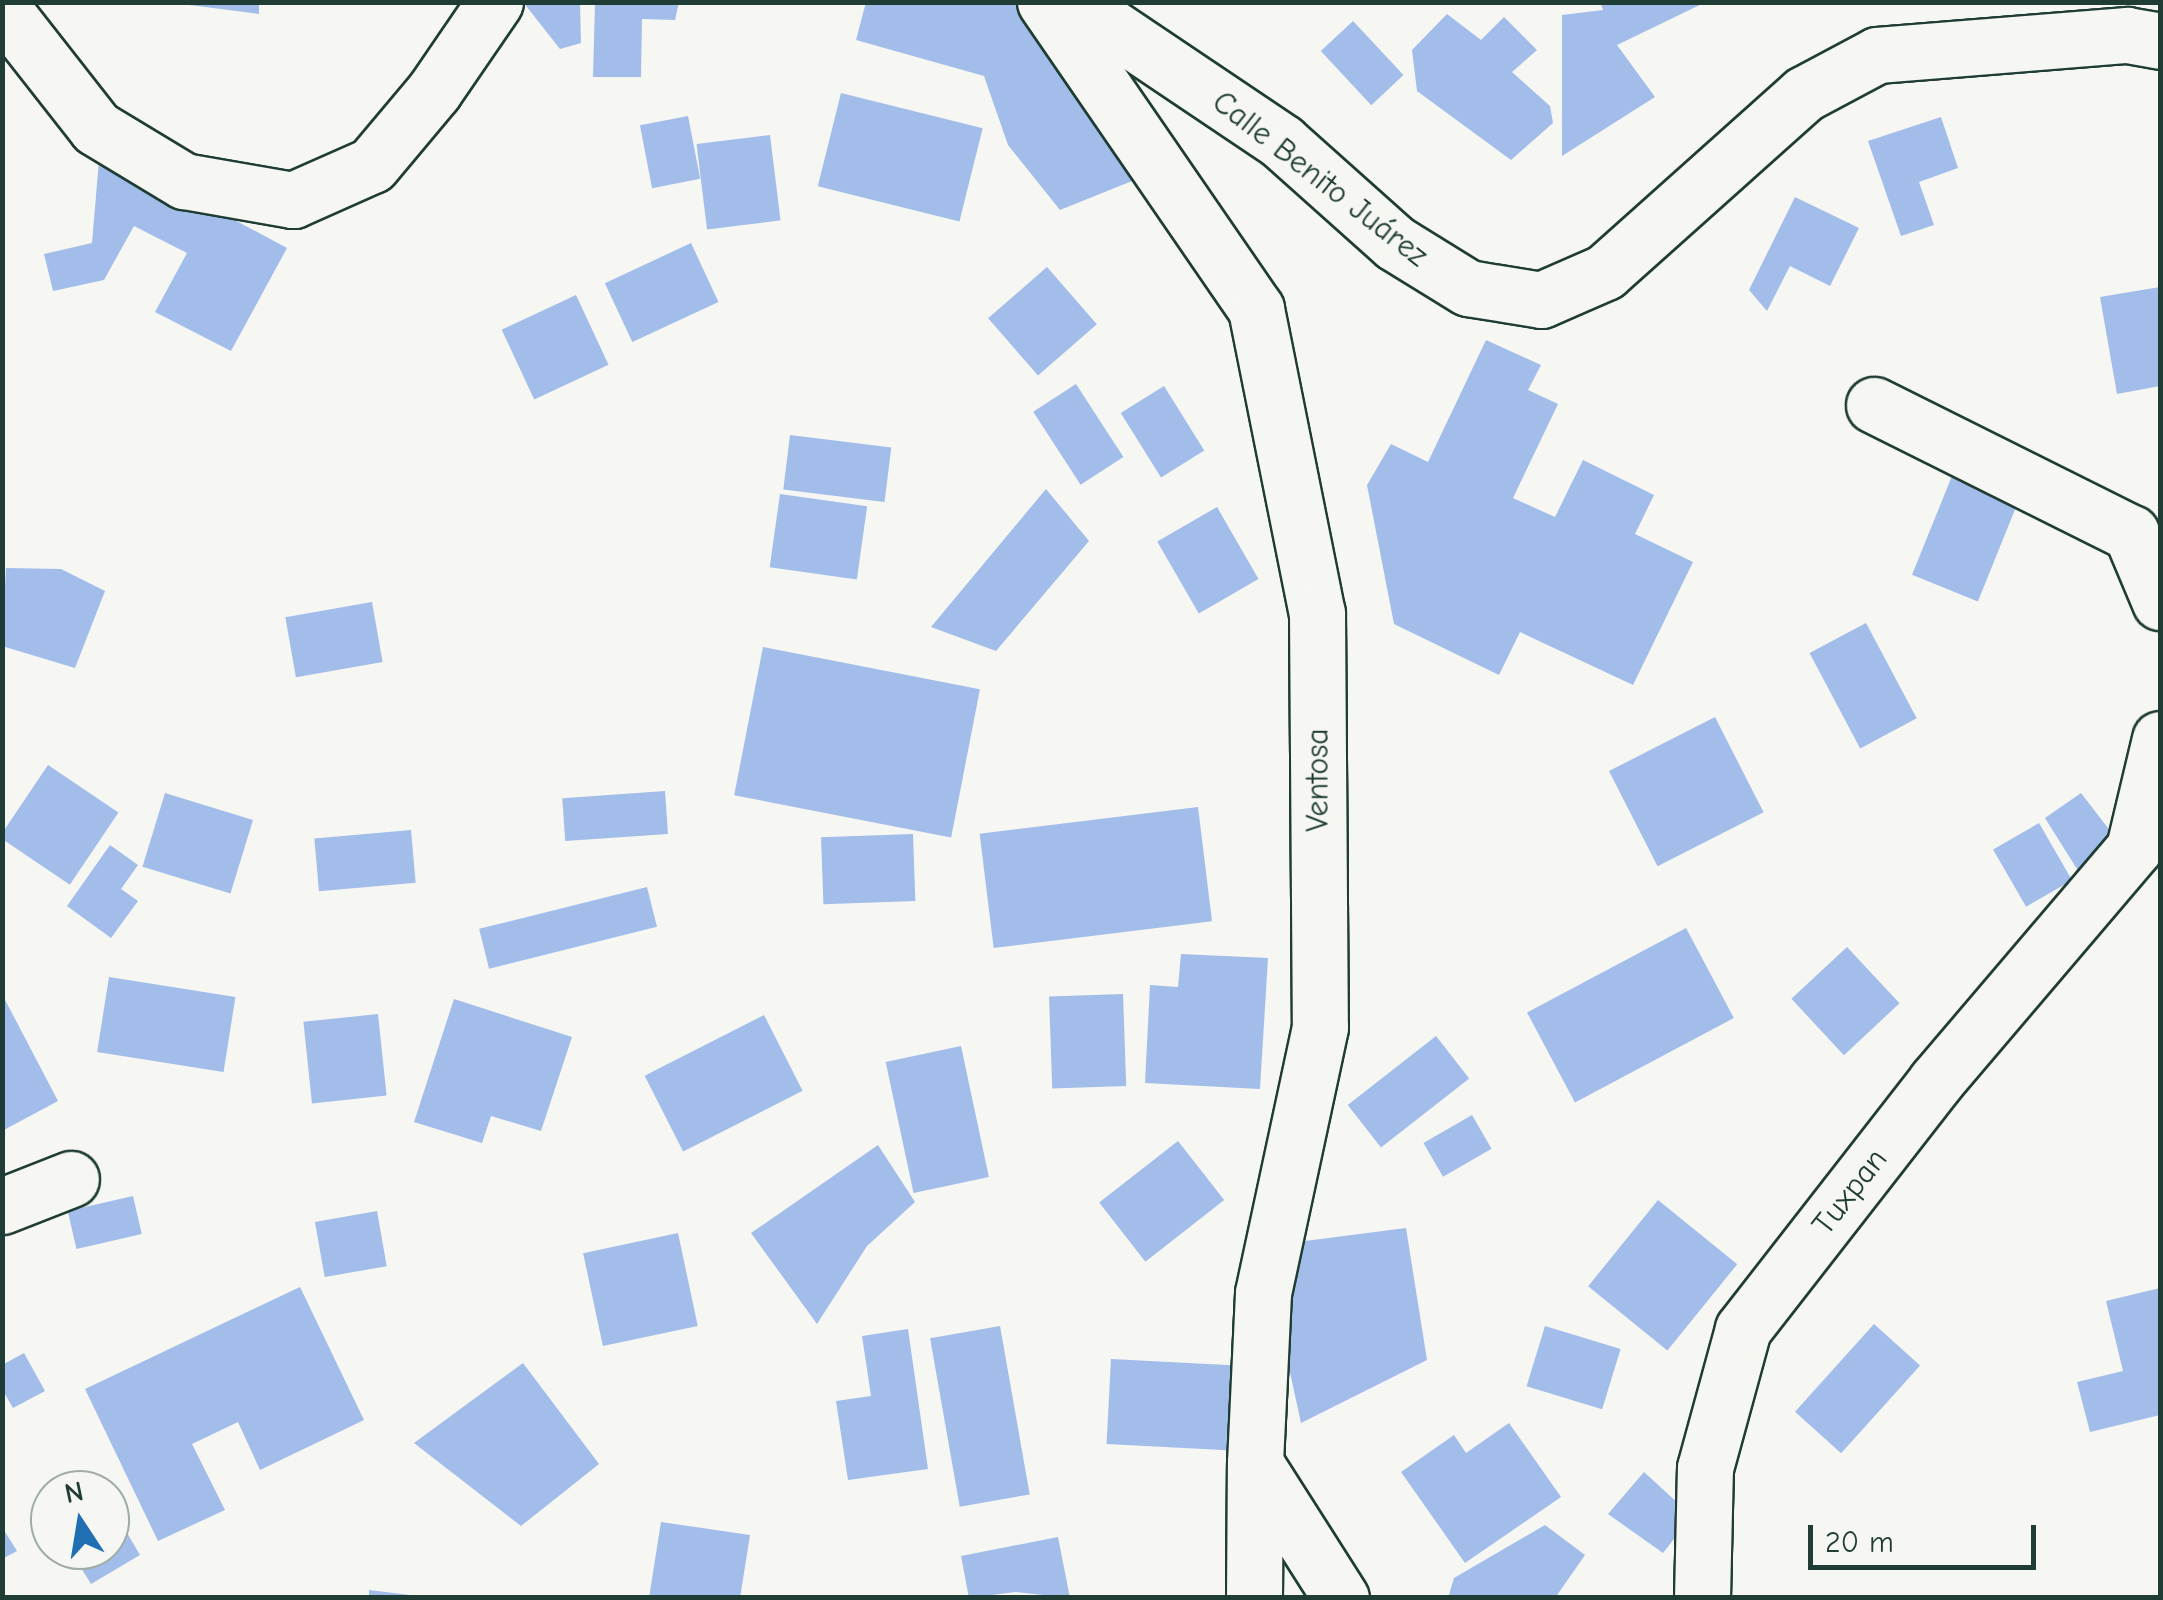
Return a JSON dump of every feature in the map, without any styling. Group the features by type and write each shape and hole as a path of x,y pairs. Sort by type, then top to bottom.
{"street":[{"path":"2,8 96,128 184,180 293,200 372,165 434,91 495,2"},
{"name":"Ventosa","path":"1045,2 1256,309 1316,613 1320,1027 1263,1294 1254,1598"},
{"name":"Calle Benito Juárez","path":"1074,2 1282,142 1395,243 1468,288 1542,300 1605,272 1804,94 1877,56 2127,34 2160,41"},
{"path":"1874,406 2130,533 2160,602"},
{"name":"Tuxpan","path":"1702,1598 1705,1468 1743,1330 1936,1081 2134,848 2160,738"},
{"path":"2,1206 72,1179"},
{"path":"1256,1463 1340,1598"}],"building":[{"path":"166,2 259,2 259,14"},
{"path":"523,2 580,2 581,43 560,49"},
{"path":"595,2 679,2 675,20 642,19 641,77 593,77"},
{"path":"866,2 1018,2 1137,179 1060,210 1008,145 984,76 856,40"},
{"path":"1600,2 1706,2 1617,45 1655,97 1562,156 1562,15 1603,10"},
{"path":"1447,14 1481,40 1504,17 1537,50 1512,72 1550,106 1553,123 1511,160 1417,91 1412,50"},
{"path":"1353,21 1403,75 1371,105 1321,51"},
{"path":"841,93 983,128 959,221 818,186"},
{"path":"688,116 700,179 652,188 640,125"},
{"path":"1941,117 1958,168 1919,182 1934,225 1901,236 1868,141"},
{"path":"770,135 780,220 707,229 697,144"},
{"path":"100,148 287,248 231,351 155,312 187,253 134,226 104,280 53,291 44,254 92,243"},
{"path":"1795,197 1859,228 1830,286 1790,266 1767,311 1749,290"},
{"path":"691,243 718,302 632,342 605,283"},
{"path":"1047,267 1097,324 1038,376 988,318"},
{"path":"2160,287 2160,386 2117,394 2100,297"},
{"path":"576,295 609,365 534,399 502,330"},
{"path":"1486,340 1541,365 1528,390 1558,404 1513,498 1555,517 1583,460 1654,495 1635,534 1693,562 1633,685 1520,632 1499,675 1394,624 1367,485 1391,444 1428,462"},
{"path":"1076,384 1123,457 1081,485 1033,412"},
{"path":"1164,386 1204,450 1161,477 1121,413"},
{"path":"790,435 891,447 885,502 783,490"},
{"path":"1954,471 2020,498 1978,601 1912,575"},
{"path":"1046,489 1089,541 996,651 931,627"},
{"path":"780,494 867,506 857,580 770,567"},
{"path":"1217,507 1258,579 1199,613 1157,542"},
{"path":"6,568 61,569 105,591 75,668 2,646"},
{"path":"372,602 383,662 296,677 285,617"},
{"path":"1866,623 1917,718 1860,748 1809,653"},
{"path":"763,647 980,689 951,837 734,795"},
{"path":"1715,717 1764,812 1658,866 1609,771"},
{"path":"48,765 118,813 70,885 2,839 2,833"},
{"path":"665,791 668,834 565,841 562,798"},
{"path":"165,793 253,820 230,894 142,867"},
{"path":"2081,793 2118,841 2082,877 2045,818"},
{"path":"1198,807 1212,921 994,948 980,834"},
{"path":"2039,823 2072,880 2026,907 1993,850"},
{"path":"411,830 416,883 319,891 314,838"},
{"path":"913,834 915,901 823,904 821,837"},
{"path":"110,845 138,865 121,889 138,901 111,938 67,906"},
{"path":"647,887 657,927 489,969 479,929"},
{"path":"1686,928 1734,1018 1575,1103 1527,1013"},
{"path":"1847,947 1900,1003 1844,1055 1791,999"},
{"path":"1181,954 1268,958 1260,1089 1145,1083 1150,985 1178,987"},
{"path":"109,977 235,997 224,1072 97,1052"},
{"path":"2,994 58,1101 2,1131"},
{"path":"1123,994 1126,1086 1052,1089 1049,997"},
{"path":"454,999 572,1037 541,1131 491,1116 482,1143 414,1122"},
{"path":"378,1014 387,1096 312,1103 303,1022"},
{"path":"764,1015 803,1091 683,1152 645,1076"},
{"path":"1436,1036 1469,1079 1381,1148 1348,1105"},
{"path":"961,1046 989,1177 914,1193 886,1062"},
{"path":"1472,1115 1492,1149 1443,1177 1424,1143"},
{"path":"1178,1141 1224,1200 1145,1262 1099,1203"},
{"path":"878,1145 915,1202 867,1246 817,1324 751,1233"},
{"path":"133,1196 142,1234 76,1249 68,1211"},
{"path":"1658,1200 1737,1264 1667,1350 1588,1286"},
{"path":"377,1211 387,1266 325,1277 315,1222"},
{"path":"1406,1228 1427,1360 1301,1423 1275,1303 1305,1241"},
{"path":"678,1233 698,1326 603,1346 583,1253"},
{"path":"300,1287 364,1420 260,1470 238,1422 192,1444 225,1510 158,1541 130,1483 130,1470 124,1470 85,1389"},
{"path":"2160,1288 2160,1415 2090,1432 2077,1382 2123,1371 2106,1301"},
{"path":"1874,1324 1920,1365 1841,1453 1795,1412"},
{"path":"1000,1326 1030,1494 960,1507 930,1338"},
{"path":"1545,1326 1621,1349 1602,1409 1527,1386"},
{"path":"908,1329 928,1469 848,1480 836,1401 871,1396 862,1336"},
{"path":"24,1353 45,1391 13,1408 2,1389 2,1365"},
{"path":"1111,1359 1232,1365 1227,1450 1107,1444"},
{"path":"523,1363 599,1464 521,1526 414,1443"},
{"path":"1509,1423 1561,1497 1465,1563 1401,1472 1454,1435 1466,1453"},
{"path":"1644,1472 1692,1516 1663,1553 1608,1514"},
{"path":"661,1522 750,1535 740,1598 649,1598"},
{"path":"1545,1525 1585,1555 1555,1598 1448,1598 1454,1578"},
{"path":"2,1527 17,1551 2,1559"},
{"path":"1058,1537 1070,1598 1015,1592 969,1598 961,1556"},
{"path":"130,1538 140,1555 130,1561"},
{"path":"82,1570 115,1570 91,1584"},
{"path":"369,1590 410,1595 410,1598 369,1598"}]}
